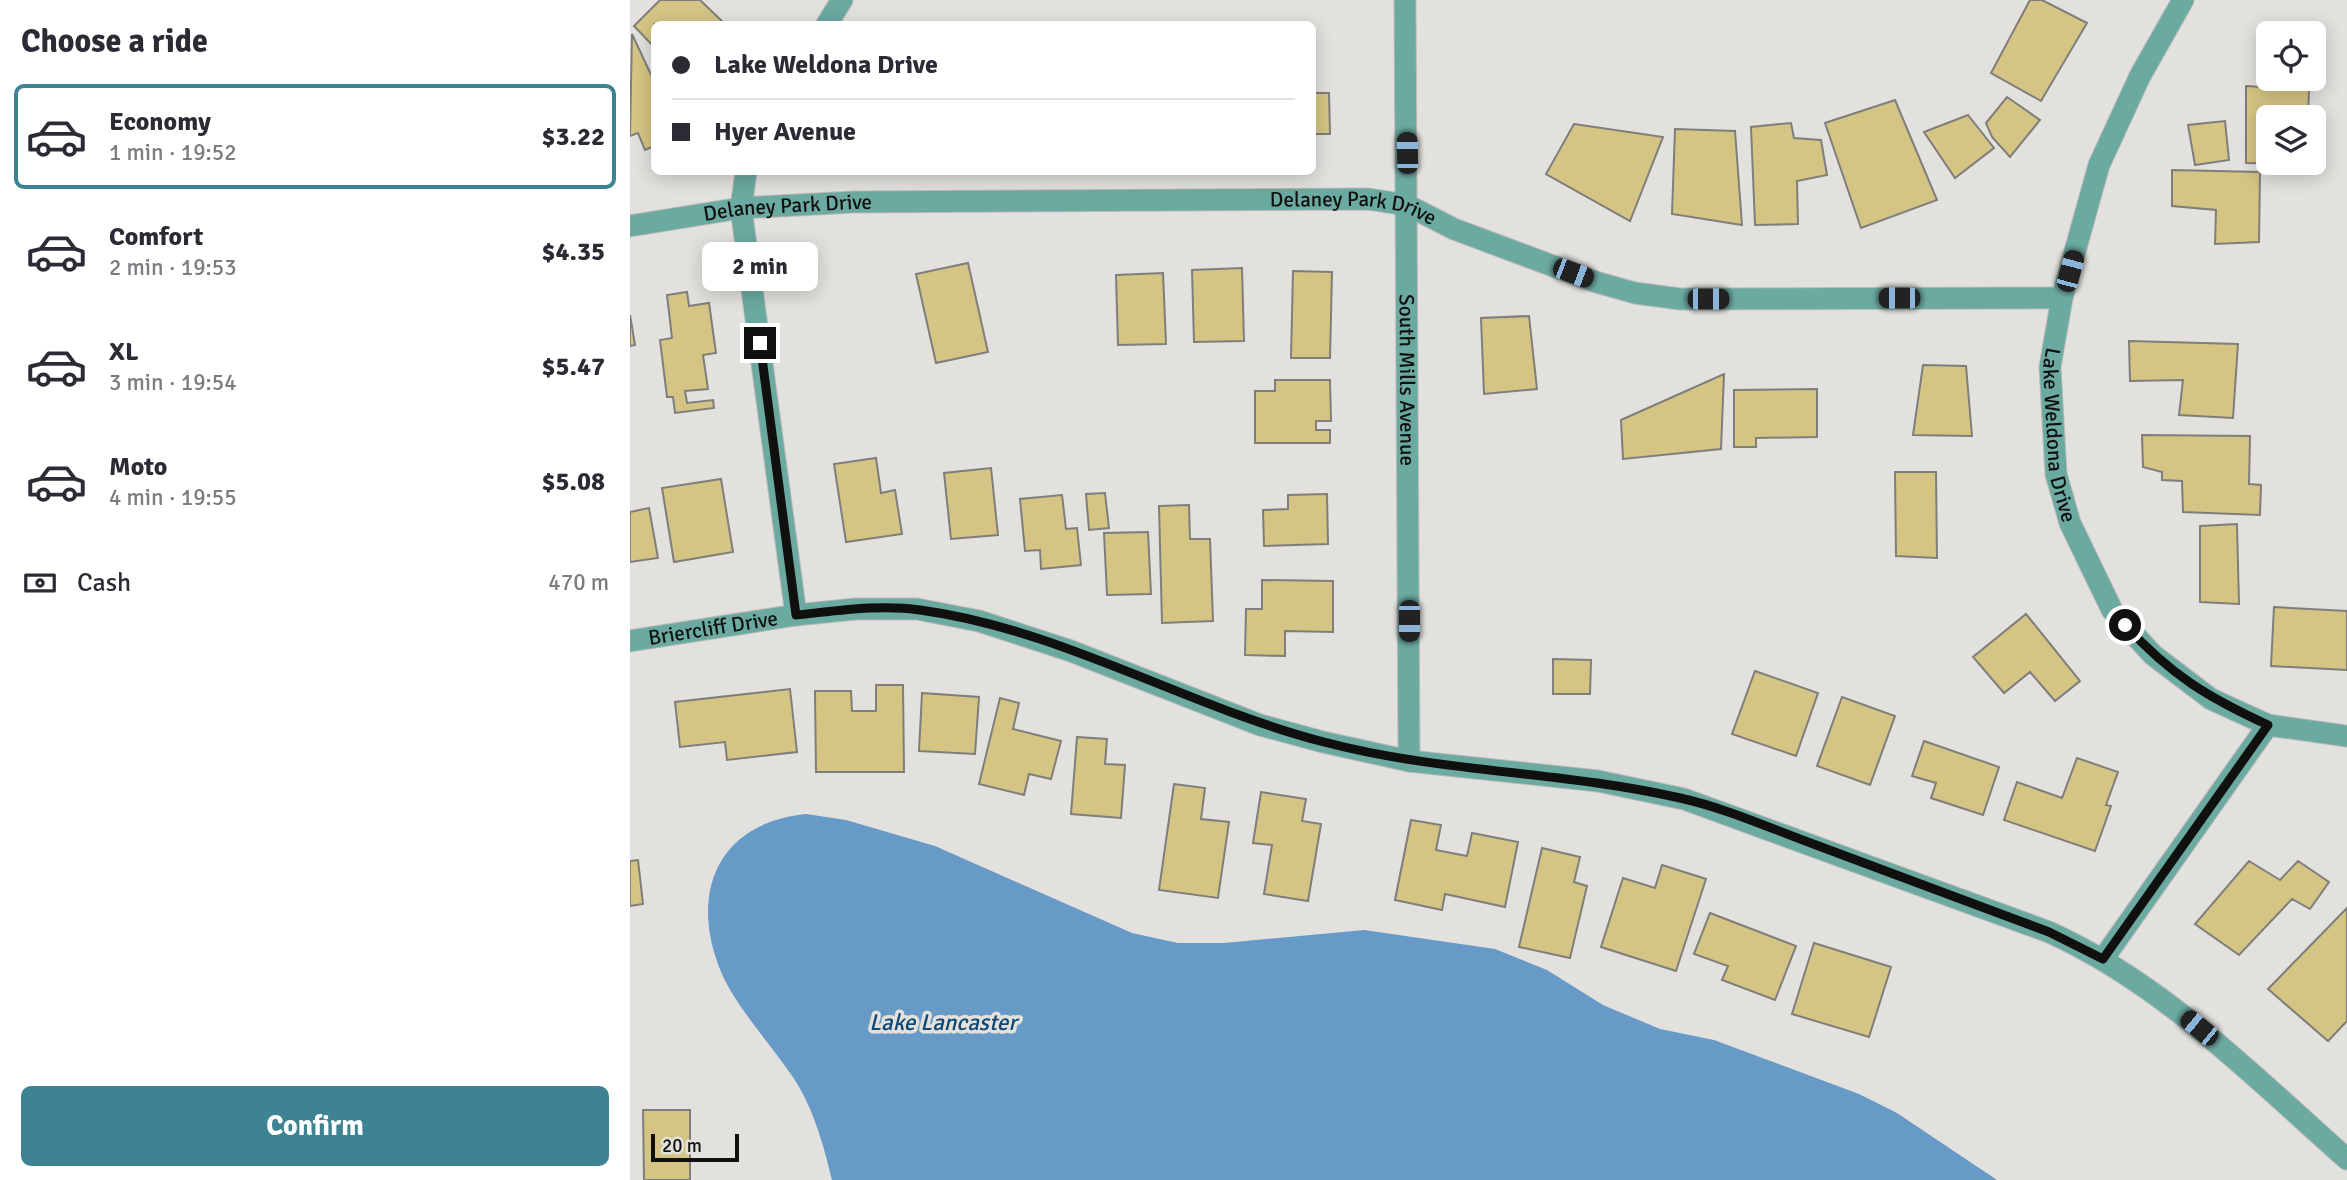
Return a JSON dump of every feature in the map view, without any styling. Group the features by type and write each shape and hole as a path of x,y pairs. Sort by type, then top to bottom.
{"street":[{"path":"829,21 842,0"},
{"name":"South Mills Avenue","path":"1405,0 1409,761"},
{"name":"Lake Weldona Drive","path":"2183,0 2140,76 2099,165 2062,298 2050,368 2056,474 2070,523 2112,610 2153,655 2211,699 2268,725 2347,736"},
{"path":"746,175 741,208 796,615"},
{"name":"Delaney Park Drive","path":"630,226 741,208 854,202 1368,199 1407,205 1454,229 1596,282 1634,293 1680,299 2062,298"},
{"name":"Briercliff Drive","path":"630,640 796,615 856,609 917,609 979,621 1071,651 1260,725 1409,761 1598,781 1684,799 2049,932 2103,959 2199,1028 2347,1159"},
{"path":"2103,959 2268,725"}],"water":[{"name":"Lake Lancaster","path":"806,814 846,820 935,846 1132,933 1178,943 1224,943 1364,930 1495,949 1547,970 1603,1005 1660,1029 1714,1040 1859,1094 1897,1113 1997,1180 832,1180 818,1131 804,1096 737,1001 722,974 712,945 708,917 710,891 718,868 731,848 750,832 775,820"}],"building":[{"path":"660,0 700,0 722,21 651,21 651,44 634,26"},
{"path":"2030,0 2042,0 2087,23 2041,101 1991,73"},
{"path":"632,34 651,75 651,147 645,150 638,133 630,136"},
{"path":"2246,86 2256,87 2256,91 2309,91 2308,105 2256,105 2256,163 2246,163"},
{"path":"1316,93 1329,93 1330,134 1316,134"},
{"path":"2007,97 2040,120 2010,157 1992,137 1986,123"},
{"path":"1895,100 1937,200 1861,228 1825,123"},
{"path":"1968,115 1994,148 1955,178 1924,132"},
{"path":"2225,121 2229,160 2195,165 2188,125"},
{"path":"1791,123 1794,138 1821,140 1827,175 1797,181 1798,224 1755,225 1751,127"},
{"path":"1574,124 1663,137 1630,221 1546,174"},
{"path":"1675,129 1735,131 1742,225 1672,214"},
{"path":"2172,170 2256,172 2256,175 2260,175 2259,242 2215,244 2216,210 2172,206"},
{"path":"968,263 988,352 936,363 916,274"},
{"path":"1242,268 1244,341 1194,342 1192,270"},
{"path":"1293,271 1332,272 1330,358 1291,358"},
{"path":"1163,273 1166,344 1118,345 1116,275"},
{"path":"687,292 689,306 709,303 716,353 703,355 708,389 685,391 687,403 713,400 714,408 675,413 673,397 667,397 660,340 672,338 667,295"},
{"path":"630,315 635,345 630,346"},
{"path":"1529,316 1537,389 1484,394 1481,318"},
{"path":"2129,341 2238,344 2233,418 2179,415 2183,380 2130,381"},
{"path":"1923,365 1966,366 1972,436 1913,435"},
{"path":"1724,374 1721,449 1623,459 1621,420"},
{"path":"1275,380 1330,380 1331,421 1316,421 1316,430 1330,430 1330,443 1255,443 1255,391 1275,391"},
{"path":"1817,389 1817,437 1756,438 1756,447 1734,447 1734,390"},
{"path":"2142,435 2250,436 2249,484 2261,485 2260,515 2183,512 2182,481 2162,480 2162,472 2143,467"},
{"path":"876,458 881,493 895,490 902,534 846,542 834,464"},
{"path":"991,468 998,535 951,539 944,473"},
{"path":"1895,472 1936,472 1937,558 1896,556"},
{"path":"721,479 733,552 674,562 662,488"},
{"path":"1105,493 1109,528 1089,530 1086,494"},
{"path":"1327,494 1328,544 1264,546 1263,510 1288,509 1288,495"},
{"path":"1062,495 1066,529 1077,528 1081,565 1041,569 1040,550 1025,551 1020,499"},
{"path":"1189,505 1190,539 1210,539 1213,621 1162,623 1159,506"},
{"path":"649,508 658,558 630,562 630,512"},
{"path":"2237,524 2239,604 2200,602 2200,526"},
{"path":"1148,532 1151,594 1107,595 1104,533"},
{"path":"1262,580 1333,581 1333,632 1285,631 1285,656 1245,655 1246,609 1262,609"},
{"path":"2274,607 2347,611 2347,670 2271,666"},
{"path":"2026,614 2080,681 2055,701 2030,672 2004,693 1973,657"},
{"path":"1553,659 1591,660 1590,694 1553,694"},
{"path":"1755,671 1818,693 1796,756 1732,734"},
{"path":"876,685 903,685 904,772 816,772 815,691 851,691 852,711 876,711"},
{"path":"790,689 797,752 727,760 725,742 680,747 675,702"},
{"path":"922,693 979,697 975,754 919,751"},
{"path":"1842,697 1895,716 1870,785 1817,766"},
{"path":"1000,698 1019,703 1013,729 1061,741 1051,779 1029,774 1024,795 979,784"},
{"path":"1077,737 1107,739 1105,764 1125,765 1121,818 1071,814"},
{"path":"1924,741 1999,767 1983,815 1931,798 1936,783 1912,776"},
{"path":"2077,758 2118,772 2106,805 2111,806 2095,851 2004,820 2017,782 2062,798"},
{"path":"1174,784 1205,788 1201,819 1229,822 1218,898 1159,890"},
{"path":"1261,792 1306,799 1302,821 1321,824 1308,901 1264,894 1272,845 1253,843"},
{"path":"1411,820 1441,825 1436,850 1467,856 1472,833 1518,842 1505,907 1445,894 1442,910 1395,900"},
{"path":"1542,848 1580,857 1574,882 1587,886 1570,958 1519,947"},
{"path":"638,860 643,904 630,906 630,861"},
{"path":"2249,861 2280,880 2298,861 2329,882 2310,909 2292,899 2239,955 2195,924"},
{"path":"1662,865 1706,879 1676,971 1601,947 1623,878 1655,888"},
{"path":"2347,908 2347,1021 2328,1041 2268,989"},
{"path":"1710,913 1796,946 1775,1000 1722,980 1728,966 1694,954"},
{"path":"1814,943 1891,967 1869,1037 1792,1014"},
{"path":"643,1110 690,1110 690,1180 644,1180"}],"route":[{"path":"760,343 796,615 856,609 917,609 979,621 1071,651 1260,725 1324,742 1409,761 1598,781 1684,799 2049,932 2103,959 2268,725 2211,699 2153,655 2125,625"}]}
